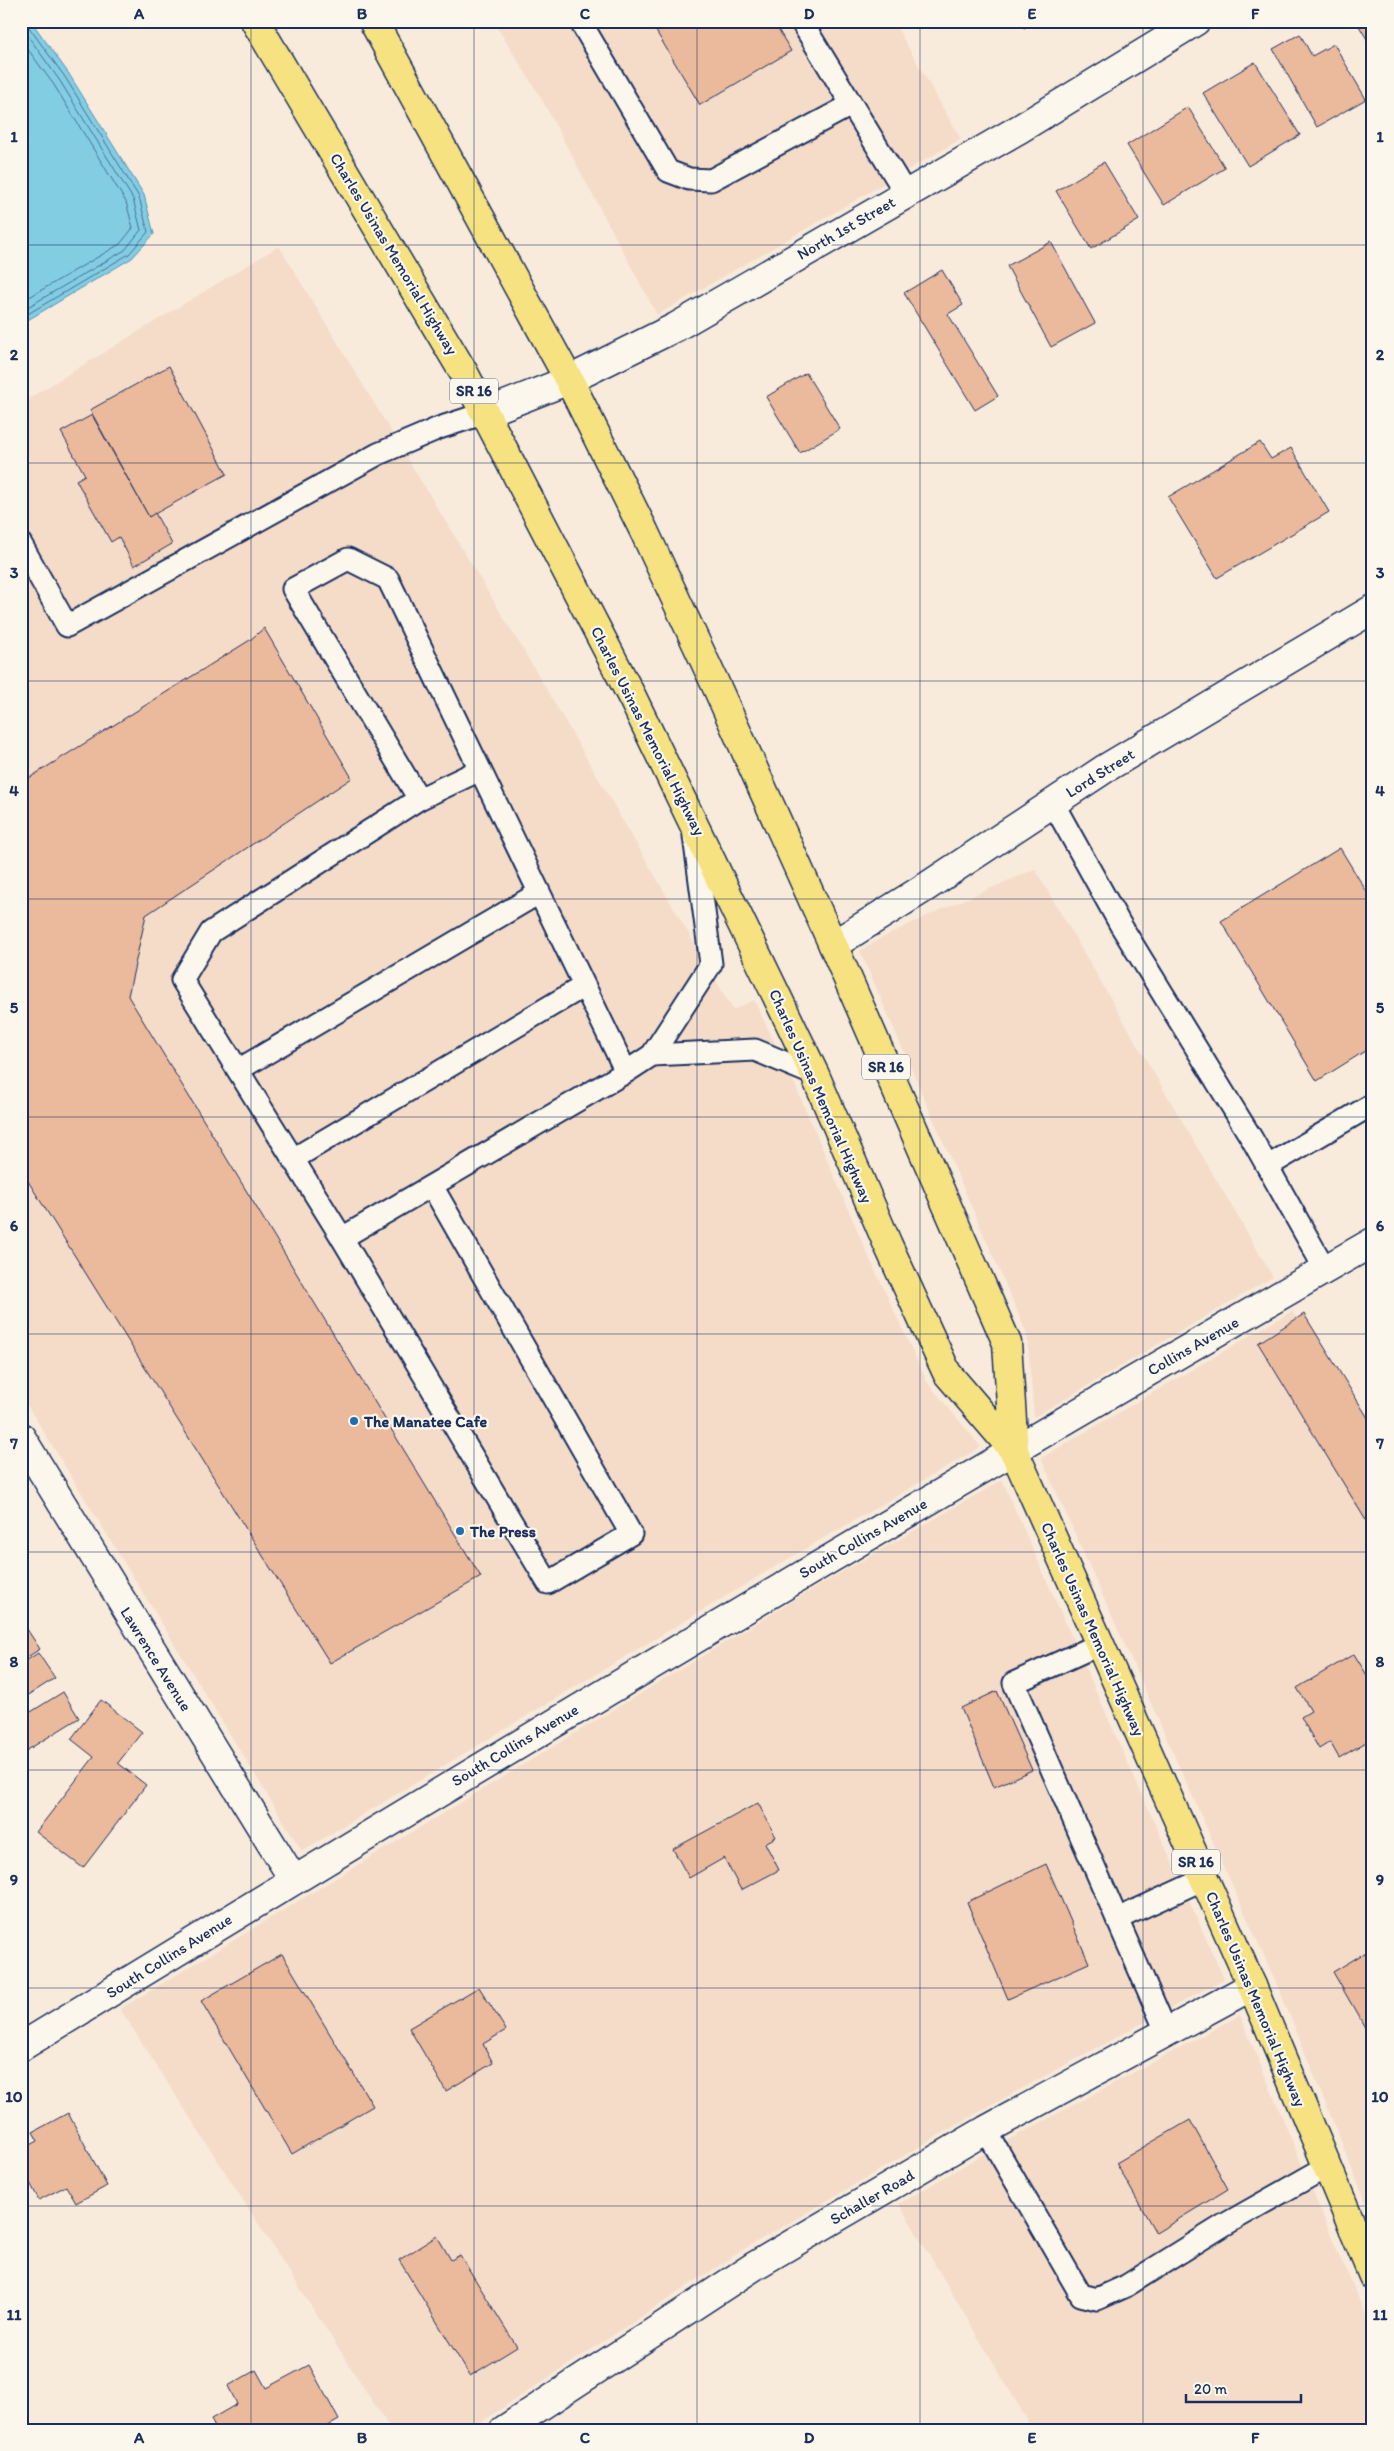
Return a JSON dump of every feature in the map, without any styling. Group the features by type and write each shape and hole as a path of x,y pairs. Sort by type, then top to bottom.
{"highway":[{"name":"Charles Usinas Memorial Highway","path":"255,21 464,373 692,817 815,1075 888,1245 947,1373 1014,1451 1252,1986 1373,2276"},
{"name":"Charles Usinas Memorial Highway","path":"373,21 569,380 644,531 833,945 1007,1343 1014,1451"}],"street":[{"name":"North 1st Street","path":"485,413 569,380 676,327 1021,128 1196,21"},
{"name":"Lord Street","path":"833,945 1106,768 1373,609"},
{"name":"Collins Avenue","path":"1014,1451 1373,1242"},
{"name":"Lawrence Avenue","path":"21,1438 293,1879"},
{"name":"South Collins Avenue","path":"21,2047 293,1879 808,1570 1014,1451"},
{"name":"Schaller Road","path":"504,2430 756,2265 986,2130 1252,1986"}],"lane":[{"path":"580,21 668,171 690,179 711,180 851,105"},
{"path":"802,21 906,194"},
{"path":"21,544 67,626 378,454 439,428 485,413"},
{"path":"419,800 293,590 348,559 388,580 626,1072"},
{"path":"432,1186 631,1534 548,1583 342,1238 182,980 212,932 419,800 480,770"},
{"path":"1054,803 1120,924 1268,1166 1325,1269"},
{"path":"342,1238 652,1055 711,964 692,817"},
{"path":"238,1070 539,892"},
{"path":"293,1159 584,986"},
{"path":"652,1055 755,1050 815,1075"},
{"path":"1268,1166 1373,1104"},
{"path":"1100,1644 1014,1683 1166,2031"},
{"path":"1117,1919 1204,1879"},
{"path":"986,2130 1081,2295 1097,2299 1126,2286 1224,2225 1328,2166"}],"shaded area":[{"path":"493,21 893,21 961,139 657,315 541,98"},
{"path":"279,246 533,666 733,1010 754,1000 795,1085 868,1255 927,1382 981,1447 798,1553 302,1851 21,1395 21,403"},
{"path":"1035,869 1273,1277 1034,1417 1027,1334 860,951 879,939 931,914"},
{"path":"1292,1311 1373,1440 1373,2220 1281,1994 1041,1458"},
{"path":"1002,1480 1224,1979 977,2113 746,2248 469,2430 391,2430 120,2009 818,1586"},
{"path":"1240,2015 1340,2257 1373,2330 1373,2430 1033,2430 899,2204 995,2147"}],"water":[{"path":"21,21 31,21 69,74 144,195 154,234 132,258 21,324"}],"building":[{"path":"650,21 773,21 791,51 700,105"},
{"path":"1020,21 1035,21 1024,28"},
{"path":"1356,21 1373,21 1373,49"},
{"path":"1300,34 1312,56 1334,44 1366,99 1317,127 1273,49"},
{"path":"1255,62 1300,135 1248,166 1203,93"},
{"path":"1188,107 1225,168 1164,205 1127,145"},
{"path":"1104,162 1139,220 1091,249 1056,191"},
{"path":"1051,242 1095,323 1051,347 1007,266"},
{"path":"942,270 963,305 948,314 998,396 975,410 904,293"},
{"path":"169,366 227,474 149,517 90,410"},
{"path":"806,373 840,429 800,453 766,397"},
{"path":"92,415 149,517 155,513 172,544 134,566 119,537 111,542 76,480 85,475 61,432"},
{"path":"1260,442 1271,459 1291,448 1329,512 1217,578 1168,497"},
{"path":"264,628 352,778 146,915 128,996 481,1577 330,1663 21,1170 21,783 250,640"},
{"path":"1340,848 1373,902 1373,1046 1317,1081 1221,921"},
{"path":"1304,1314 1373,1426 1373,1532 1258,1343"},
{"path":"21,1620 40,1649 21,1661"},
{"path":"38,1653 55,1678 21,1700 21,1664"},
{"path":"1354,1654 1373,1685 1373,1738 1339,1758 1330,1742 1319,1749 1301,1717 1311,1711 1297,1688"},
{"path":"997,1691 1032,1770 994,1787 961,1708"},
{"path":"63,1692 79,1718 21,1754 21,1718"},
{"path":"101,1700 142,1732 118,1763 146,1785 83,1868 36,1832 94,1757 71,1739"},
{"path":"758,1803 776,1837 765,1843 779,1870 741,1890 724,1858 689,1878 673,1849"},
{"path":"1046,1864 1089,1963 1008,1999 967,1902"},
{"path":"1373,1948 1373,2037 1371,2038 1333,1972"},
{"path":"282,1954 373,2106 292,2154 201,2001"},
{"path":"479,1987 506,2030 483,2044 493,2063 446,2091 409,2028"},
{"path":"68,2113 107,2186 76,2203 66,2186 39,2200 21,2166 21,2150 38,2141 33,2132"},
{"path":"1190,2120 1228,2189 1156,2233 1116,2163"},
{"path":"437,2236 451,2260 460,2255 517,2347 470,2376 399,2260"},
{"path":"309,2365 339,2420 321,2430 216,2430 211,2419 237,2404 228,2386 256,2370 266,2388"}],"place":[{"name":"The Manatee Cafe","path":"354,1421"},
{"name":"The Press","path":"460,1531"}]}
